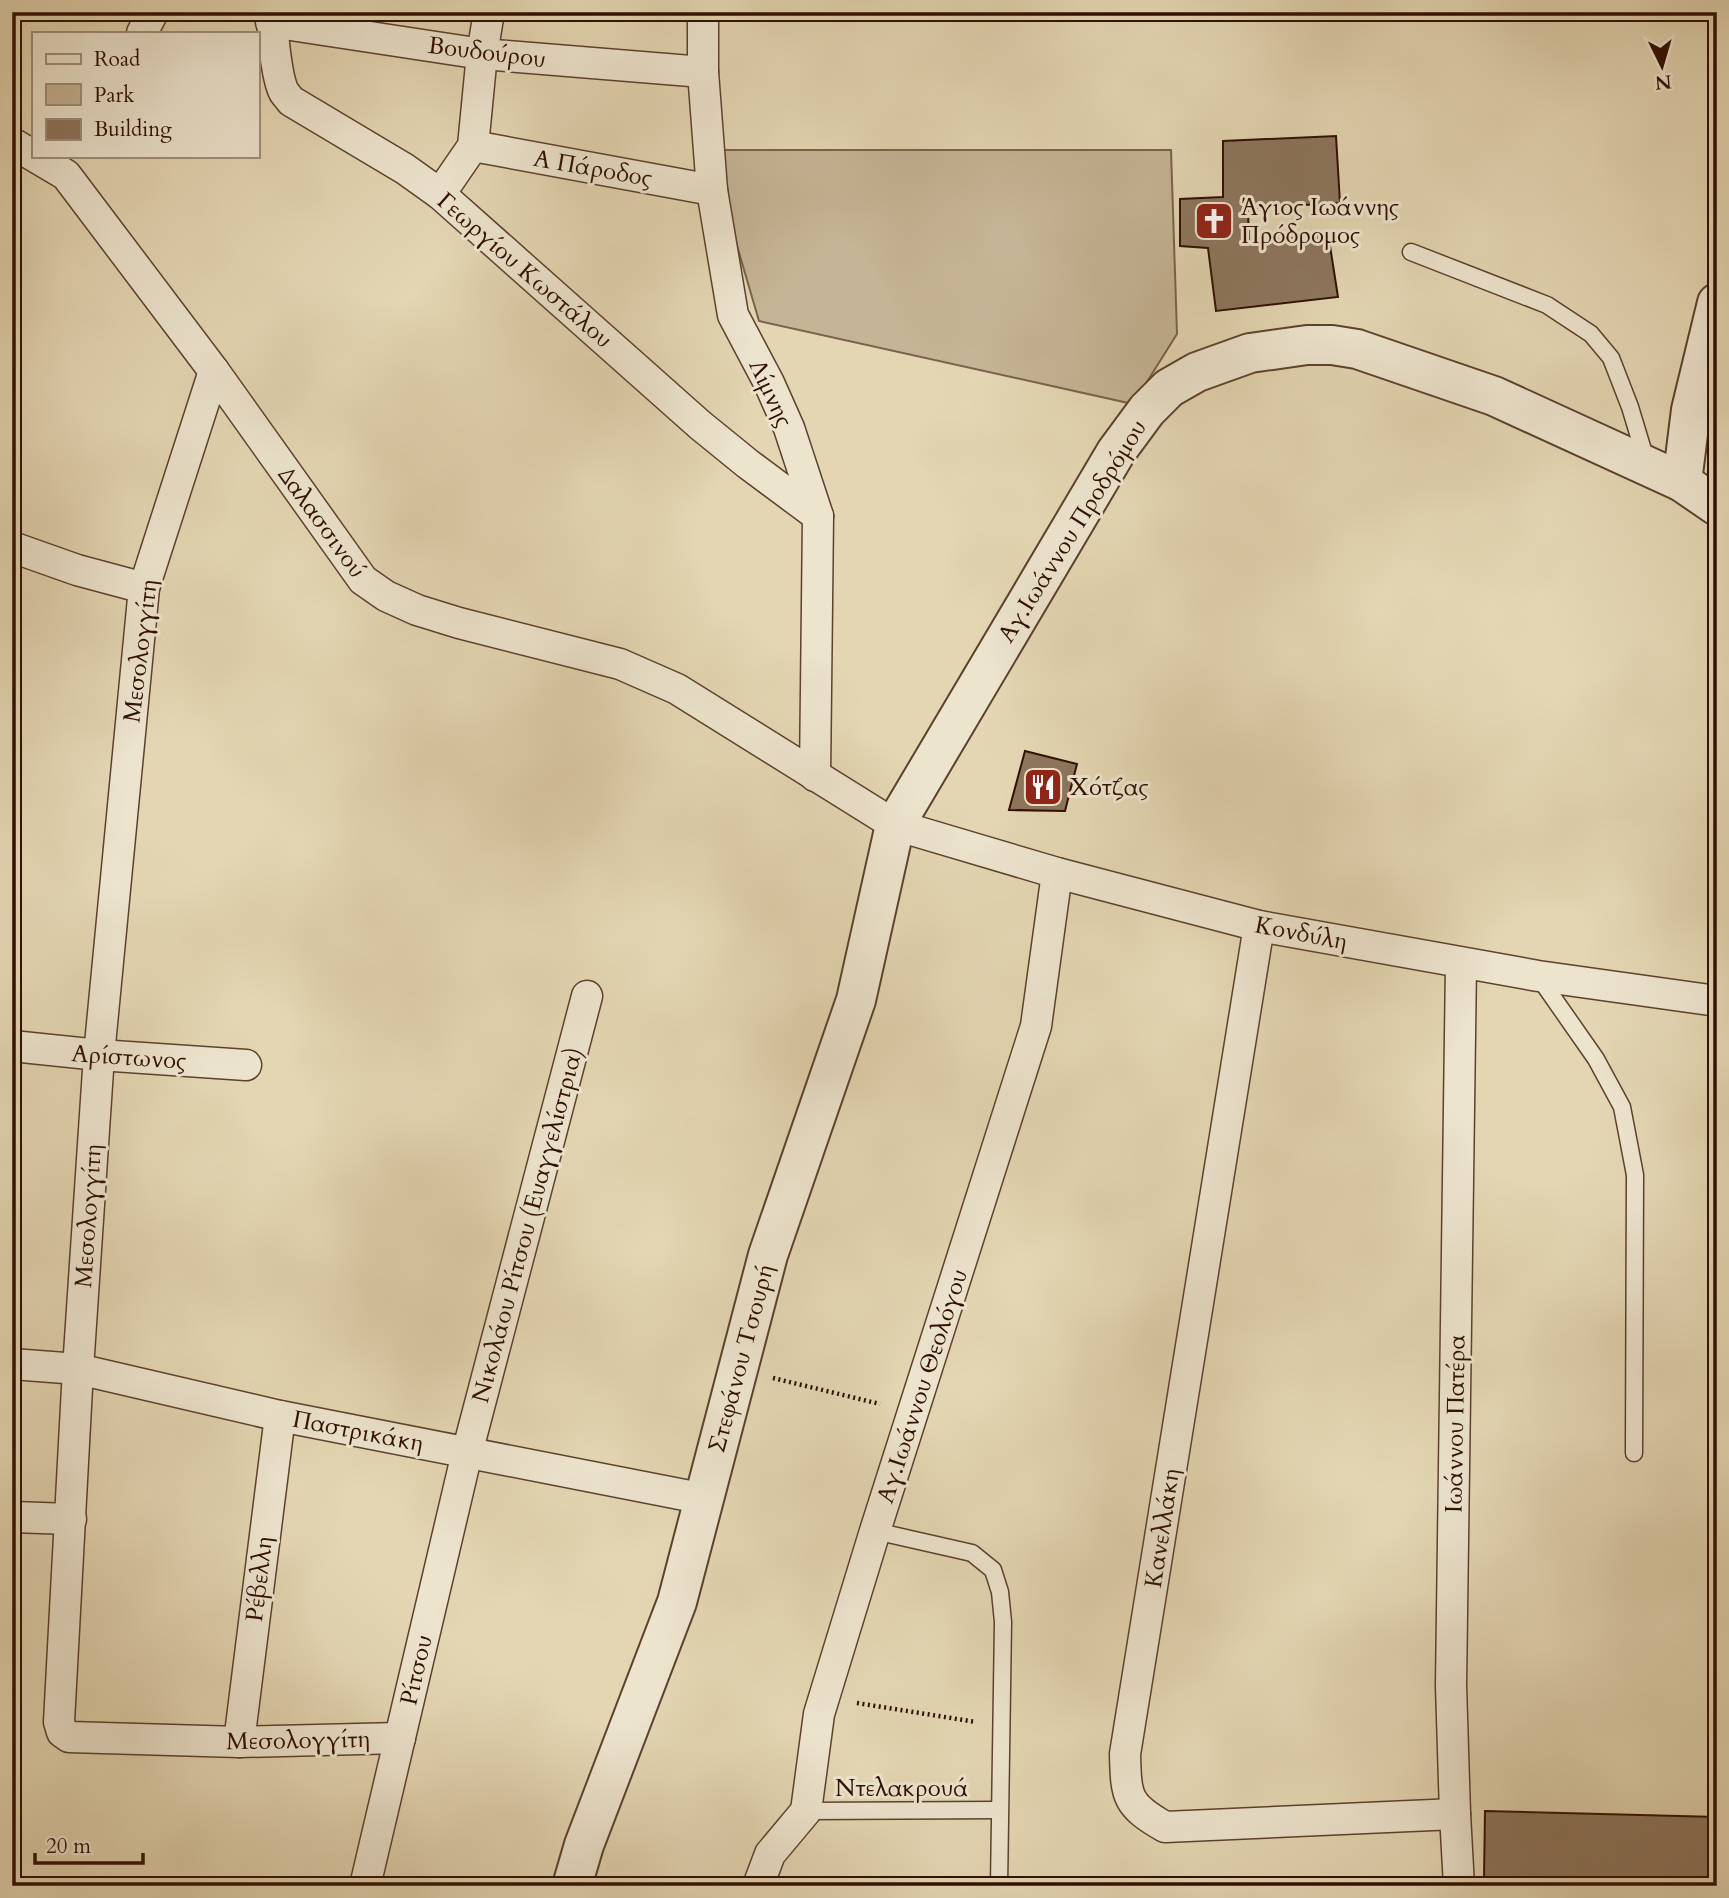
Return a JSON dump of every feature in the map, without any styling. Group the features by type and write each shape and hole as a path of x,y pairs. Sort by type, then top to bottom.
{"street":[{"path":"143,32 153,12"},
{"path":"440,194 473,146 489,12"},
{"name":"Λίμνης","path":"704,12 704,72 712,190 733,316 769,383 789,428 818,516 815,776"},
{"name":"Βουδούρου","path":"272,17 482,54 704,72"},
{"name":"Γεωργίου Κωστάλου","path":"272,17 278,71 283,90 291,101 405,169 440,194 700,425 818,516"},
{"name":"Δαλασσινού","path":"12,143 32,151"},
{"name":"Α Πάροδος","path":"473,146 712,190"},
{"name":"Δαλασσινού","path":"50,158 71,166 363,580 386,596 417,610 620,664 677,689 894,825"},
{"path":"1682,482 1691,410 1717,303"},
{"name":"Αγ.Ιωάννου Προδρόμου","path":"894,825 1116,452 1147,410 1169,388 1197,372 1250,353 1307,345 1357,349 1494,396 1682,482 1717,506"},
{"name":"Μεσολογγίτη","path":"214,371 144,589 99,1055 78,1369 59,1722 62,1732 68,1737 239,1742 400,1738"},
{"path":"12,547 77,570 144,589"},
{"name":"Κονδύλη","path":"894,825 1057,873 1259,926 1538,976 1717,1001"},
{"name":"Στεφάνου Τσουρή","path":"572,1886 584,1846 677,1602 768,1255 856,999 894,825"},
{"name":"Αγ.Ιωάννου Θεολόγου","path":"806,1811 820,1714 875,1531 1036,1026 1057,873"},
{"name":"Κανελλάκη","path":"1259,926 1125,1754 1126,1782 1134,1807 1165,1827 1455,1814"},
{"name":"Ιωάννου Πατέρα","path":"1459,1886 1451,1685 1461,963"},
{"name":"Νικολάου Ρίτσου (Ευαγγελίστρια)","path":"467,1453 587,996"},
{"name":"Αρίστωνος","path":"12,1046 246,1065"},
{"name":"Παστρικάκη","path":"12,1364 78,1369 280,1416 705,1499"},
{"name":"Ρέβελλη","path":"239,1742 280,1416"},
{"name":"Ρίτσου","path":"365,1886 467,1453"},
{"path":"12,1517 71,1519"},
{"path":"758,1886 769,1854 806,1811"}],"lane":[{"path":"1411,252 1546,305 1591,334 1611,358 1648,466"},
{"path":"1538,976 1596,1059 1622,1107 1634,1175 1634,1453"},
{"name":"Ντελακρουά","path":"875,1531 972,1553 993,1570 1000,1592 1003,1622 999,1886"},
{"name":"Ντελακρουά","path":"806,1811 999,1810"}],"path":[{"path":"738,1369 869,1401"},
{"path":"825,1698 1000,1726"}],"green space":[{"path":"709,150 1171,150 1177,334 1133,404 759,321"}],"building":[{"name":"Άγιος Ιωάννης Πρόδρομος","path":"1336,136 1340,203 1248,208 1249,244 1328,233 1338,297 1216,311 1208,248 1180,246 1180,199 1223,197 1223,141"},
{"name":"Χότζας","path":"1025,751 1077,764 1065,811 1009,810"},
{"path":"1485,1811 1717,1817 1717,1885 1484,1879"}],"place":[{"name":"Άγιος Ιωάννης Πρόδρομος","path":"1214,221"},
{"name":"Χότζας","path":"1043,787"}]}
